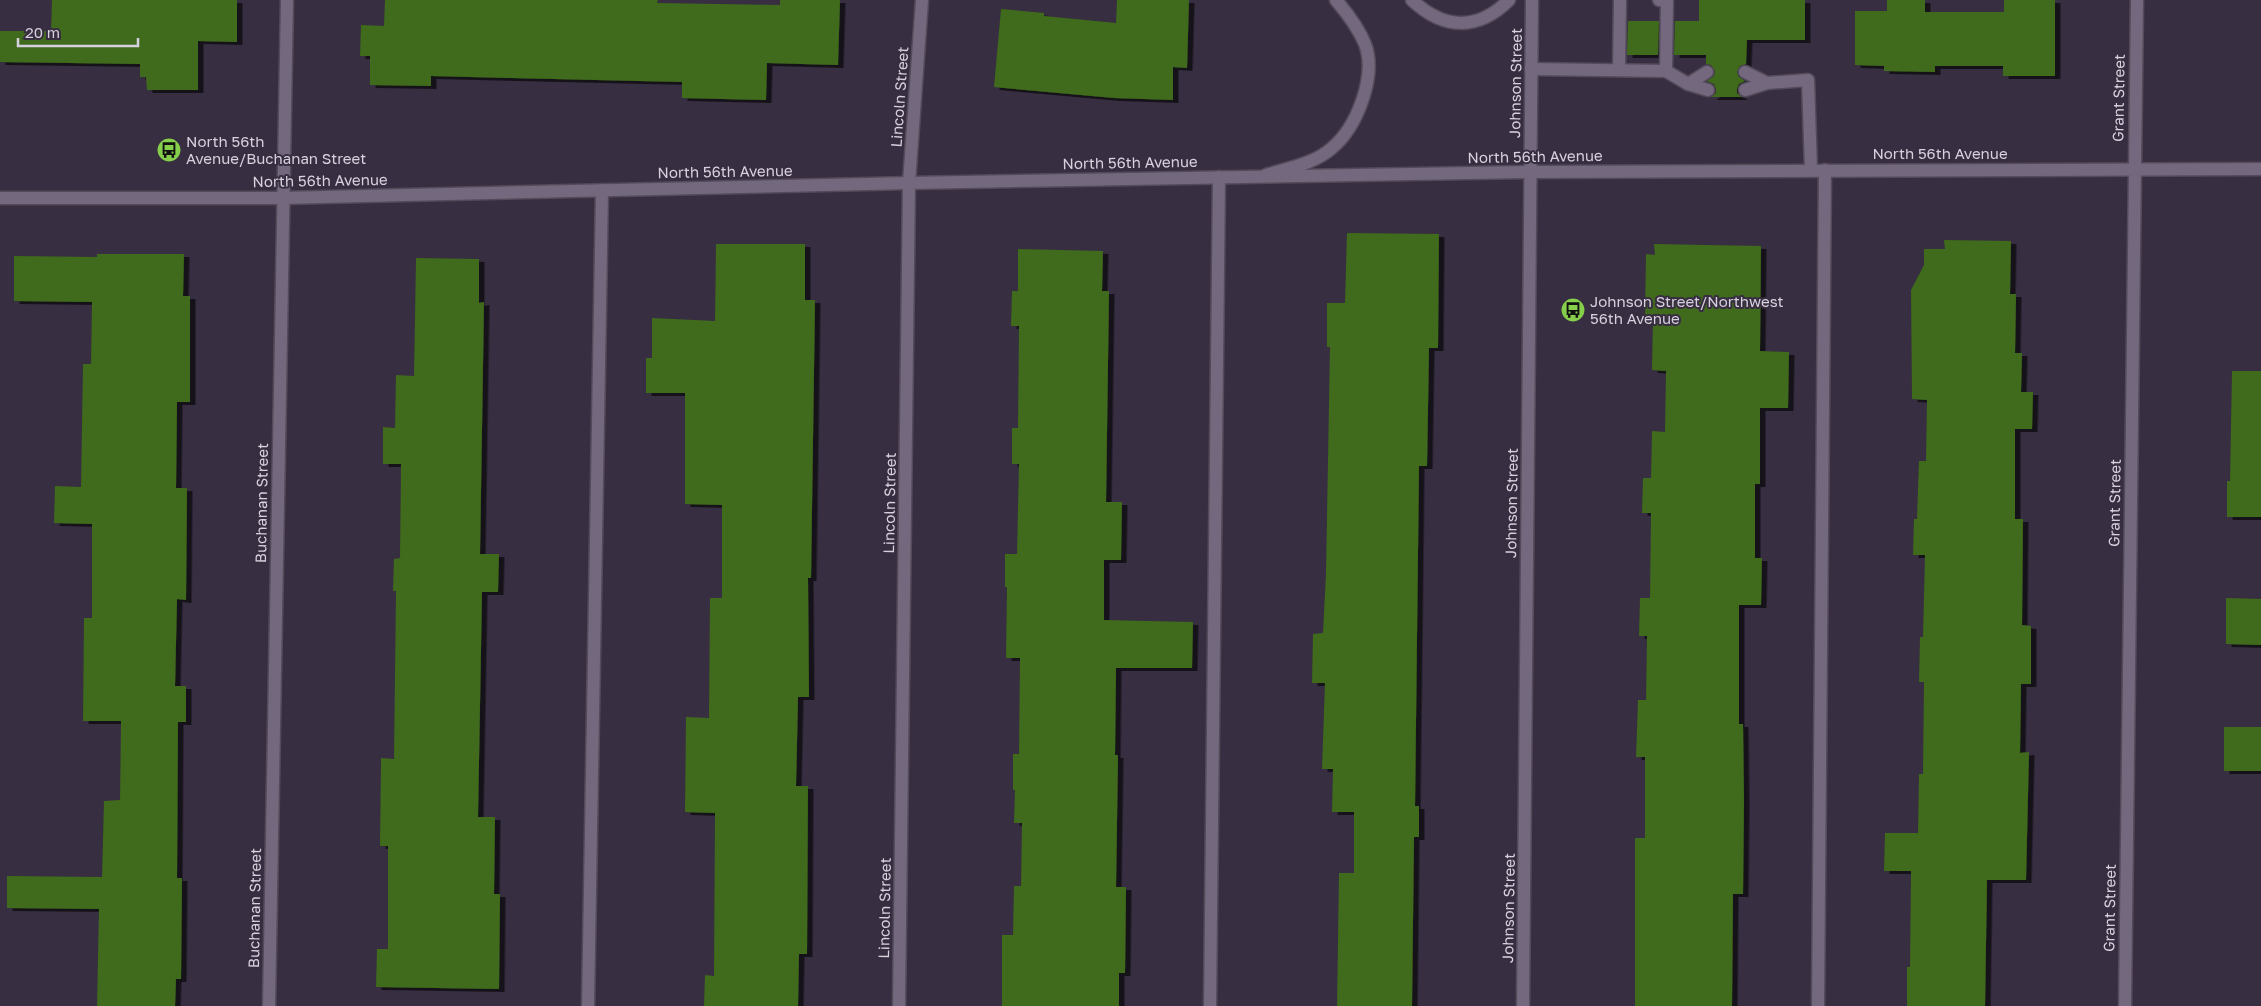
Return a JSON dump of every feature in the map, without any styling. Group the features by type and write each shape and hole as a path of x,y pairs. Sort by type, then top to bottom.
{"street":[{"name":"Buchanan Street","path":"269,1006 287,0"},
{"name":"Lincoln Street","path":"899,1006 909,183 922,0"},
{"path":"1259,177 1308,162 1332,149 1349,132 1362,104 1368,70 1366,46 1353,20 1336,0"},
{"path":"1412,0 1431,14 1447,22 1464,24 1478,21 1492,14 1509,0"},
{"name":"Johnson Street","path":"1523,1006 1532,0"},
{"path":"1619,70 1620,0"},
{"path":"1659,0 1667,0 1666,71"},
{"name":"Grant Street","path":"2125,1006 2133,169 2137,0"},
{"path":"1531,69 1666,71 1688,84 1708,90"},
{"path":"1688,84 1707,72"},
{"path":"1745,72 1767,82"},
{"path":"1745,90 1767,82 1808,80 1811,170"},
{"name":"North 56th Avenue","path":"0,198 282,198 909,183 1530,172 2261,169"},
{"path":"1818,1006 1825,170"},
{"path":"1210,1006 1220,177"},
{"path":"588,1006 602,190"}],"building":[{"path":"52,0 237,0 237,42 198,41 198,90 147,90 146,77 140,77 140,64 0,62 0,31 51,31"},
{"path":"385,0 658,0 657,3 780,5 780,0 840,0 838,65 767,63 766,100 682,98 682,82 431,76 431,86 370,85 370,56 360,56 361,25 384,26"},
{"path":"1117,0 1189,0 1187,68 1173,67 1173,100 1114,98 994,87 1001,9 1044,13 1044,16 1116,23"},
{"path":"1699,0 1805,0 1805,40 1747,40 1746,64 1740,66 1737,72 1739,77 1745,81 1739,84 1737,89 1737,93 1742,97 1711,97 1716,93 1716,89 1714,84 1707,81 1714,76 1715,71 1711,65 1706,64 1706,55 1674,55 1675,21 1699,21"},
{"path":"1887,0 1925,0 1925,12 2004,12 2004,0 2055,0 2055,76 2003,76 2003,66 1935,66 1935,72 1884,71 1884,66 1855,65 1855,11 1887,11"},
{"path":"1628,21 1659,21 1658,55 1627,55"},
{"path":"1347,233 1439,234 1438,348 1429,348 1427,466 1419,466 1415,806 1419,806 1419,837 1414,837 1412,1006 1337,1006 1339,873 1354,873 1354,812 1332,812 1333,769 1322,769 1325,683 1312,683 1313,634 1323,633 1326,573 1330,347 1327,347 1327,303 1345,303"},
{"path":"1944,240 2011,241 2010,294 2016,294 2015,353 2022,353 2021,392 2033,392 2032,429 2015,429 2015,519 2023,519 2022,625 2031,626 2031,684 2021,684 2020,753 2029,752 2026,880 1987,880 1985,1006 1907,1006 1907,967 1910,967 1911,871 1884,871 1885,833 1918,833 1919,774 1923,774 1924,682 1919,682 1920,637 1923,637 1925,555 1913,555 1914,519 1917,519 1919,461 1926,461 1927,400 1912,399 1911,290 1924,265 1924,249 1945,249"},
{"path":"716,244 805,244 805,300 815,300 811,578 808,578 809,697 798,697 796,786 808,786 807,954 799,954 798,1006 704,1006 705,975 714,976 715,813 685,812 686,717 709,718 710,598 722,598 722,505 685,504 685,393 646,393 646,358 652,358 652,318 715,321"},
{"path":"1654,244 1761,246 1760,351 1789,352 1788,408 1760,408 1760,484 1755,484 1755,558 1762,558 1761,605 1739,605 1739,724 1743,724 1743,894 1733,894 1732,1006 1635,1006 1635,838 1645,838 1645,757 1636,757 1638,700 1646,700 1647,636 1639,636 1640,598 1650,598 1651,513 1642,513 1643,478 1651,478 1652,431 1665,432 1666,371 1652,370 1653,317 1645,317 1646,254 1655,255"},
{"path":"1018,249 1103,251 1102,291 1109,291 1106,502 1122,502 1121,560 1104,560 1104,620 1193,622 1192,668 1116,668 1115,755 1118,755 1116,887 1126,887 1125,973 1119,973 1119,1006 1002,1006 1002,935 1013,935 1014,886 1021,886 1022,823 1014,823 1015,790 1013,790 1013,754 1019,754 1020,658 1006,658 1007,587 1005,587 1005,554 1017,554 1019,464 1012,464 1012,428 1018,428 1019,326 1011,326 1012,291 1018,291"},
{"path":"97,254 184,254 183,296 190,296 190,402 177,402 176,488 187,488 186,600 177,599 175,686 186,686 186,722 178,722 177,878 182,878 181,979 176,979 175,1006 97,1006 99,909 7,908 7,876 102,877 104,801 120,800 121,721 83,721 84,618 92,618 92,524 54,523 55,486 81,487 83,364 91,364 92,302 14,301 14,256 97,257"},
{"path":"416,258 479,259 479,303 484,302 480,554 499,554 498,592 482,592 478,817 495,817 494,894 500,894 499,989 376,987 377,949 388,949 388,846 380,846 381,758 394,759 396,591 393,591 394,559 400,558 401,464 383,464 383,427 395,428 396,375 414,376"},
{"path":"2232,371 2261,371 2261,517 2227,517 2227,481 2230,481"},
{"path":"2226,598 2261,599 2261,645 2226,644"},
{"path":"2224,727 2261,727 2261,771 2224,771"}],"place":[{"name":"North 56th Avenue/Buchanan Street","path":"169,150"},
{"name":"Johnson Street/Northwest 56th Avenue","path":"1573,310"}]}
